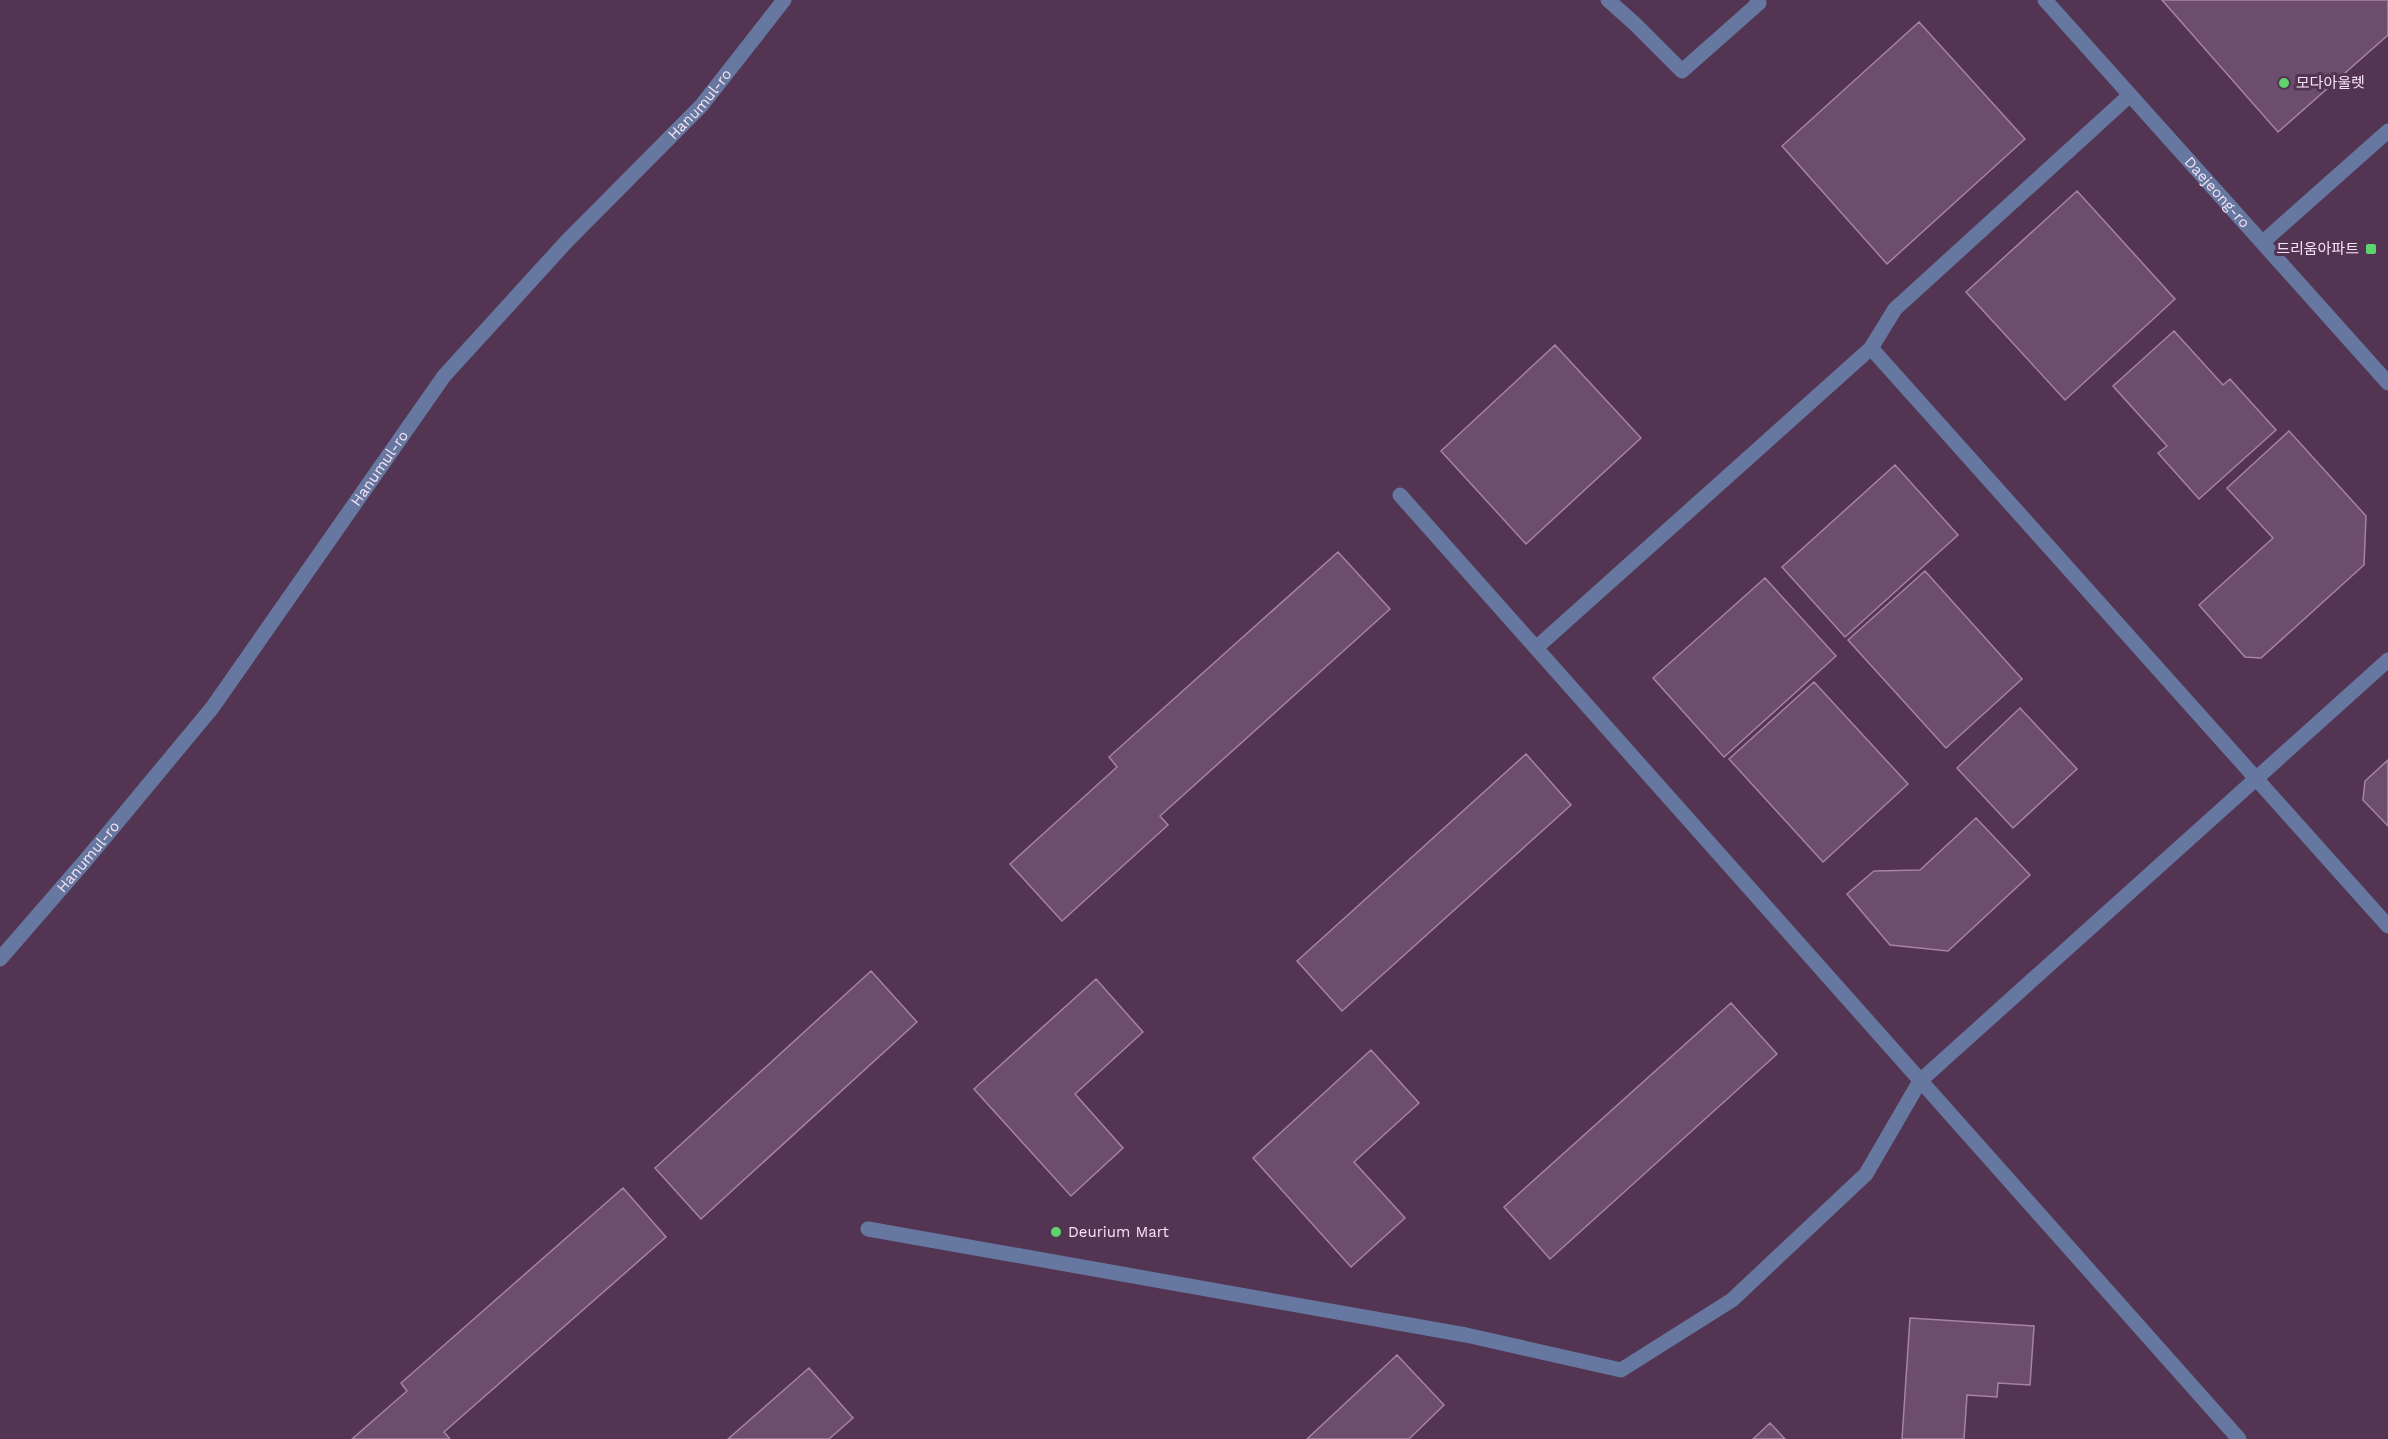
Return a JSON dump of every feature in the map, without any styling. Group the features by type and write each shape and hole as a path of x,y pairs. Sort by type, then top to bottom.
{"street":[{"name":"Hanumul-ro","path":"0,959 212,708 444,376 567,241 701,106 784,0"},
{"path":"1608,0 1682,71 1759,3 1757,0"},
{"name":"Daejeong-ro","path":"2046,0 2388,383"},
{"path":"1536,648 1871,348 1895,309 2130,95"},
{"path":"2263,242 2388,131"},
{"path":"1871,348 2388,926"},
{"path":"1400,495 2239,1439"},
{"path":"868,1229 1466,1335 1621,1370 1732,1300 1866,1173 1920,1081 2388,660"}],"building":[{"name":"모다아울렛","path":"2162,0 2388,0 2388,35 2278,132"},
{"path":"1919,22 2025,139 1887,264 1782,146"},
{"path":"2077,191 2175,299 2065,400 1966,292"},
{"path":"2174,331 2223,385 2230,379 2276,430 2199,499 2158,453 2167,446 2113,386"},
{"path":"1555,345 1641,438 1526,544 1441,451"},
{"path":"2289,431 2366,516 2364,565 2261,658 2245,657 2199,605 2273,538 2227,488"},
{"path":"1895,465 1958,535 1845,637 1782,567"},
{"path":"1338,552 1390,609 1160,816 1168,825 1062,921 1010,864 1117,767 1109,757"},
{"path":"1925,571 2022,679 1946,748 1848,640"},
{"path":"1765,578 1836,656 1724,757 1653,678"},
{"path":"1814,682 1908,784 1823,862 1729,759"},
{"path":"2020,708 2077,769 2013,828 1957,768"},
{"path":"1526,754 1571,805 1342,1011 1297,961"},
{"path":"2388,760 2388,826 2363,800 2365,781"},
{"path":"1976,818 2030,875 1948,951 1890,945 1847,894 1874,871 1920,870"},
{"path":"871,971 917,1022 701,1219 655,1168"},
{"path":"1096,979 1143,1032 1075,1094 1123,1148 1071,1196 974,1089"},
{"path":"1731,1003 1777,1054 1550,1259 1504,1207"},
{"path":"1371,1050 1419,1103 1354,1162 1405,1218 1351,1267 1253,1158"},
{"path":"623,1188 666,1237 444,1432 450,1439 352,1439 407,1391 401,1383"},
{"path":"1910,1318 2034,1326 2030,1385 1998,1383 1997,1397 1967,1395 1964,1439 1902,1439"},
{"path":"1397,1355 1444,1405 1409,1439 1307,1439"},
{"path":"809,1368 853,1418 829,1439 728,1439"},
{"path":"1770,1423 1785,1439 1753,1439"}],"place":[{"name":"모다아울렛","path":"2284,83"},
{"name":"드리움아파트","path":"2371,249"},
{"name":"Deurium Mart","path":"1056,1232"}]}
